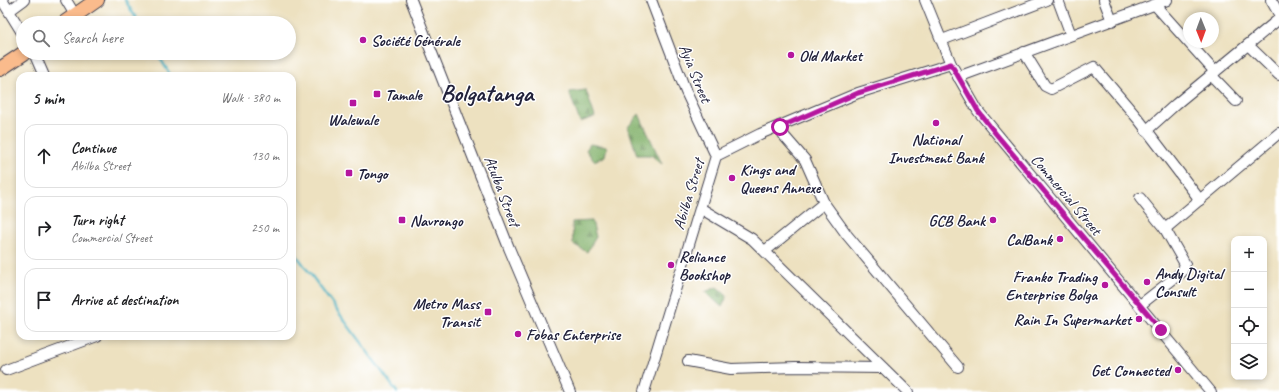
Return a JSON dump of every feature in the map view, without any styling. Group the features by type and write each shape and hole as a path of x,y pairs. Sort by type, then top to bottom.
{"highway":[{"path":"73,16 97,0"},
{"path":"0,69 16,58"}],"street":[{"path":"2,0 16,22"},
{"path":"9,11 24,0"},
{"path":"66,0 69,16"},
{"name":"Atulba Street","path":"411,0 509,248 570,392"},
{"name":"Ayia Street","path":"651,0 686,92 716,156"},
{"path":"942,40 1047,0"},
{"path":"1058,0 1071,35"},
{"path":"1104,0 1112,21"},
{"path":"958,77 1167,0"},
{"path":"1271,0 1279,14"},
{"name":"Commercial Street","path":"928,1 951,64 978,111 1211,392"},
{"path":"1155,5 1236,101"},
{"path":"1146,131 1213,73 1279,19"},
{"path":"1248,45 1279,75"},
{"path":"1024,52 1045,86 1051,89 1094,67 1118,94 1200,200"},
{"path":"37,60 42,72"},
{"name":"Abilba Street","path":"644,392 716,156 760,134 780,127 858,93 951,64"},
{"path":"780,127 785,137 805,160 824,203 847,235 958,367"},
{"path":"1165,229 1279,133"},
{"path":"1140,198 1165,229 1184,264 1182,272 1140,305"},
{"path":"764,251 824,203"},
{"path":"700,208 746,235 908,392"},
{"path":"6,370 86,340"},
{"path":"688,361 731,369 795,367 884,368"}],"green space":[{"path":"586,90 595,117 580,122 569,92"},
{"path":"639,114 662,164 651,155 637,155 628,127"},
{"path":"590,144 607,147 605,156 594,161 586,150"},
{"path":"592,221 596,237 587,252 573,244 572,222"},
{"path":"717,287 727,296 722,307 705,292"}],"waterway":[{"path":"125,0 135,16"},
{"path":"161,60 169,72"},
{"path":"296,254 397,392"}],"place":[{"name":"Société Générale","path":"363,40"},
{"name":"Old Market","path":"791,55"},
{"name":"Tamale","path":"377,94"},
{"name":"Walewale","path":"353,103"},
{"name":"National Investment Bank","path":"936,123"},
{"name":"Tongo","path":"349,173"},
{"name":"Kings and Queens Annexe","path":"732,178"},
{"name":"Navrongo","path":"402,220"},
{"name":"GCB Bank","path":"993,220"},
{"name":"CalBank","path":"1060,239"},
{"name":"Reliance Bookshop","path":"671,265"},
{"name":"Andy Digital Consult","path":"1147,282"},
{"name":"Franko Trading Enterprise Bolga","path":"1105,285"},
{"name":"Metro Mass Transit","path":"488,312"},
{"name":"Rain In Supermarket","path":"1139,319"},
{"name":"Fobas Enterprise","path":"518,334"},
{"name":"Get Connected","path":"1178,370"}],"district":[{"name":"Bolgatanga","path":"487,93"}],"route":[{"path":"780,127 858,93 951,64 978,111 996,134 1066,215 1161,330"}]}
